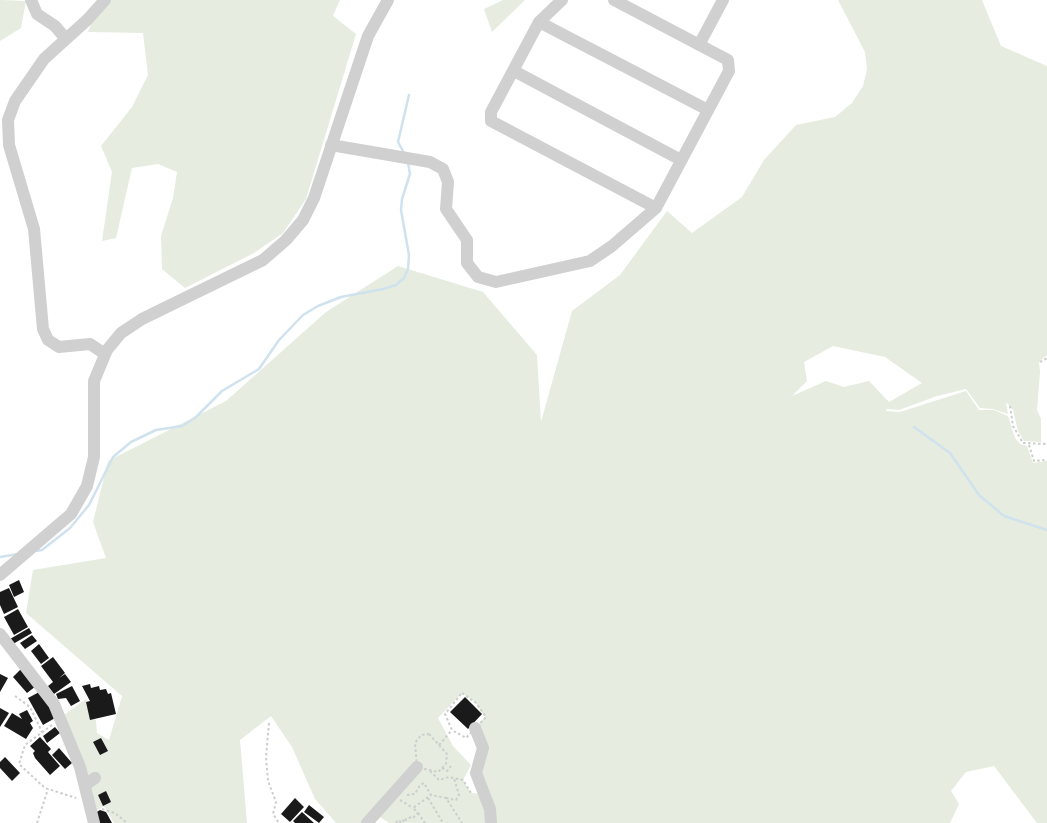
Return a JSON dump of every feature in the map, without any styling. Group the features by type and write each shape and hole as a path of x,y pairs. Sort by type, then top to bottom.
{"street":[{"path":"31,0 37,14 55,26 66,40"},
{"path":"105,0 44,60 15,102 8,120 9,145 34,229 43,329 48,340 59,347 90,344 105,354"},
{"path":"0,576 58,526 80,501 92,472 94,381 105,354 121,333 135,324 263,260 286,240 303,220 314,198 368,36 388,0"},
{"path":"562,0 539,22 491,112 491,121 656,208"},
{"path":"332,145 430,162 443,169 448,182 446,209 467,240 467,262 478,277 496,282 590,261 612,246 656,208 729,71 728,60 614,0"},
{"path":"699,45 723,0"},
{"path":"539,22 708,110"},
{"path":"514,70 681,160"},
{"path":"0,634 54,704 80,767 90,781 89,801 94,823"},
{"path":"475,728 483,748 476,773 490,809 491,823"},
{"path":"367,823 394,793 422,768"}],"path":[{"path":"1040,362 1047,358"},
{"path":"1010,406 1017,436 1023,443 1047,444"},
{"path":"1029,444 1034,461 1047,460"},
{"path":"462,693 476,703 486,717 466,738 452,730 445,714 462,693"},
{"path":"15,696 30,707 42,732"},
{"path":"60,719 25,745 19,764 48,789 97,802 102,809 115,813 127,823"},
{"path":"269,723 266,757 268,781 276,802 273,814 279,823"},
{"path":"439,744 452,730"},
{"path":"438,772 446,764 447,754 429,734 421,735 415,743 422,768 439,780 454,778 463,780 471,793 484,794"},
{"path":"442,768 447,771 451,766"},
{"path":"413,808 431,796 456,800 459,795 454,778"},
{"path":"394,793 415,794 420,785 424,783 431,796"},
{"path":"37,823 48,789"},
{"path":"394,793 413,808 425,823"},
{"path":"428,798 443,823"},
{"path":"446,798 462,823"},
{"path":"396,823 398,820 402,823 405,818 406,820 411,816 413,818 418,813"}],"shaded area":[{"path":"0,0 26,1 21,28 0,41"},
{"path":"111,0 340,0 333,16 356,34 306,199 283,233 254,253 185,288 162,269 161,236 173,198 177,172 158,164 132,168 116,238 102,241 112,172 101,146 132,107 148,75 143,33 88,32 91,24"},
{"path":"503,0 525,0 492,32 484,9"},
{"path":"838,0 982,0 1001,46 1047,66 1047,355 1039,362 1037,410 1041,419 1041,442 1024,441 1018,431 1013,410 1006,402 1008,414 993,409 980,408 966,389 937,396 899,410 887,409 886,411 900,412 966,391 979,410 994,410 1008,416 1015,438 1020,444 1027,446 1033,463 1047,461 1047,823 1037,823 994,766 966,772 951,791 959,804 950,823 389,823 380,817 373,823 336,823 315,799 292,747 271,716 240,740 247,823 114,823 104,806 92,814 64,715 86,699 90,716 96,720 97,733 109,740 122,696 26,613 33,570 106,558 93,522 108,461 226,401 326,312 398,266 483,292 537,355 541,422 572,311 620,275 667,211 692,233 742,197 764,160 796,125 835,117 852,103 863,86 867,69 865,52","holes":["833,346 885,357 922,383 889,402 869,381 844,387 826,381 792,396 807,381 804,362","462,693 475,702 485,717 475,728 483,748 476,773 483,794 471,793 463,780 471,765 453,746 438,718"]}],"building":[{"path":"19,580 24,592 14,597 9,585"},
{"path":"9,588 18,607 4,614 0,605 0,592"},
{"path":"18,609 28,627 14,635 4,617"},
{"path":"29,628 32,633 13,644 10,639"},
{"path":"32,635 37,641 25,649 20,643"},
{"path":"39,644 49,658 41,664 31,651"},
{"path":"53,657 65,673 59,678 65,674 71,682 54,694 48,686 53,682 41,666"},
{"path":"21,669 36,686 27,693 13,677"},
{"path":"0,674 8,678 0,692"},
{"path":"90,684 91,688 99,686 100,690 106,689 108,694 111,693 116,714 90,720 86,702 90,701 82,686"},
{"path":"72,686 80,701 71,706 66,698 58,699 56,694"},
{"path":"43,690 55,718 43,725 28,698"},
{"path":"465,697 482,714 468,729 450,712"},
{"path":"0,708 9,713 0,727"},
{"path":"27,710 33,721 30,723 33,728 26,739 4,726 12,713 22,719 19,714"},
{"path":"55,727 60,733 47,743 43,736"},
{"path":"40,737 51,749 48,752 60,766 50,775 35,758 33,753 35,751 30,746"},
{"path":"101,738 108,751 100,755 93,742"},
{"path":"59,748 72,763 65,769 52,755"},
{"path":"5,757 20,773 12,781 0,768 0,762"},
{"path":"106,791 111,802 103,806 98,795"},
{"path":"295,798 304,807 290,822 281,814"},
{"path":"309,805 324,817 319,823 304,812"},
{"path":"100,810 106,812 112,823 100,823 95,813"},
{"path":"302,812 314,823 295,823 293,821"}],"waterway":[{"path":"404,153 398,142 409,95"},
{"path":"36,551 42,550 70,528 89,505 113,457 131,442 156,430 182,426 195,418 222,391 259,369 279,340 303,315 318,306 341,297 383,289 396,285 404,278 408,269 409,255 401,210 402,199 410,174 408,163"},
{"path":"914,427 950,453 979,495 1004,516 1047,530"},
{"path":"0,557 18,554"}]}
